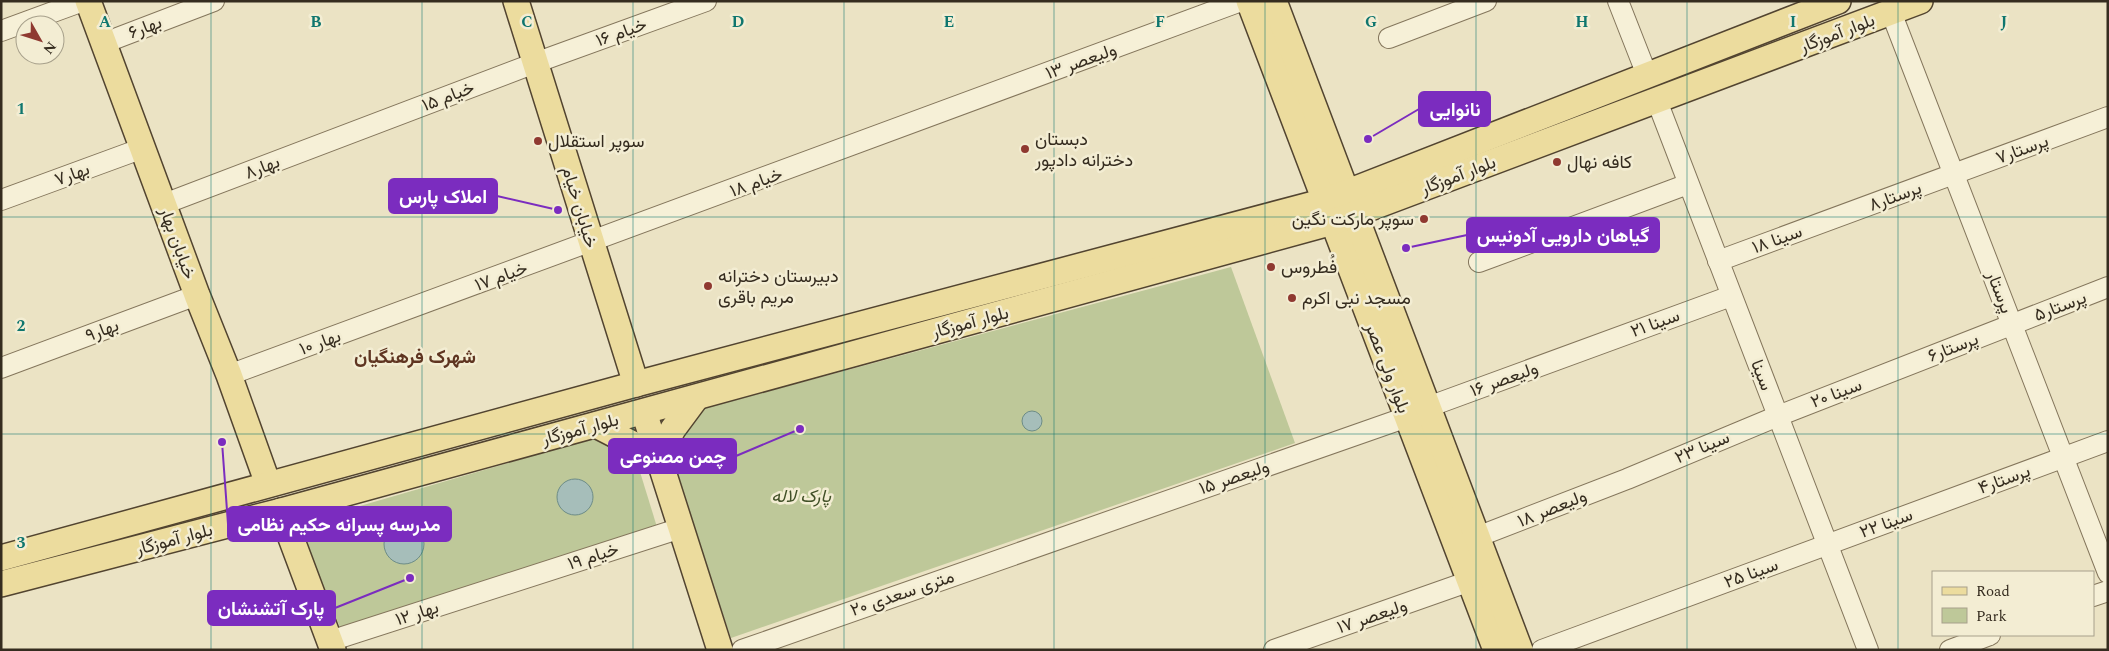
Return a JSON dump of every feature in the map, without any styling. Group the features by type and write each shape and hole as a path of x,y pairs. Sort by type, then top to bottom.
{"main road":[{"name":"خیابان بهار","path":"88,1 197,295 229,375 268,484"},
{"name":"خیابان خیام","path":"516,1 636,384"},
{"name":"بلوار ولی عصر","path":"1249,1 1340,207"},
{"name":"بلوار ولی عصر","path":"1274,1 1340,207 1417,412 1470,581 1496,650"},
{"name":"بلوار آموزگار","path":"1425,175 1647,75 1838,1"},
{"name":"بلوار آموزگار","path":"1,584 281,511 993,316 1340,207 1425,175 1657,101 1920,1"},
{"name":"بلوار آموزگار","path":"1,558 636,384 987,291 1340,207"},
{"path":"987,291 993,316"},
{"path":"658,457 672,429 696,398"},
{"path":"644,412 720,650"},
{"name":"بلوار ولی عصر","path":"1417,412 1477,537 1520,650"},
{"path":"596,425 658,457"},
{"path":"448,435 455,463"},
{"path":"281,511 331,646"}],"street":[{"path":"1,31 83,1"},
{"name":"بهار۶","path":"104,43 214,1"},
{"name":"خیام ۱۶","path":"535,63 706,1"},
{"name":"ولیعصر ۱۳","path":"920,121 1241,1"},
{"path":"1389,38 1486,1"},
{"path":"1618,1 1647,75"},
{"name":"پرستار","path":"1891,12 2108,573"},
{"name":"خیام ۱۵","path":"361,130 535,63"},
{"name":"سینا","path":"1657,101 1868,650"},
{"name":"پرستار۷","path":"1954,174 2099,120"},
{"name":"خیام ۱۸","path":"592,242 920,121"},
{"name":"بهار۸","path":"164,204 361,130"},
{"name":"بهار۷","path":"1,200 143,148"},
{"name":"پرستار۸","path":"1836,218 1954,174"},
{"path":"1479,262 1688,184"},
{"name":"سینا ۱۸","path":"1718,261 1836,218"},
{"name":"خیام ۱۷","path":"410,309 592,242"},
{"name":"پرستار۵","path":"2012,324 2108,287"},
{"name":"بهار۹","path":"4,367 197,295"},
{"name":"سینا ۲۱","path":"1580,351 1731,296"},
{"name":"بهار ۱۰","path":"229,375 410,309"},
{"name":"پرستار۶","path":"1894,370 2012,324"},
{"name":"ولیعصر ۱۶","path":"1417,412 1580,351"},
{"name":"سینا ۲۰","path":"1778,416 1894,370"},
{"name":"ولیعصر ۱۵","path":"1062,537 1417,412"},
{"name":"سینا ۲۳","path":"1627,479 1778,416"},
{"name":"پرستار۴","path":"1945,501 2108,441"},
{"name":"ولیعصر ۱۸","path":"1477,537 1627,479"},
{"name":"سینا ۲۲","path":"1827,545 1945,501"},
{"name":"خیام ۱۹","path":"504,585 681,528"},
{"name":"۲۰ متری سعدی","path":"742,650 1062,537"},
{"name":"سینا ۲۵","path":"1542,650 1827,545"},
{"name":"ولیعصر ۱۷","path":"1274,650 1470,581"},
{"name":"بهار ۱۲","path":"331,646 504,585"},
{"path":"2094,596 2108,591"},
{"path":"1950,650 1987,636"}],"green space":[{"name":"پارک لاله","path":"1231,267 1295,443 731,638 669,457 702,409"},
{"path":"594,438 636,459 657,527 341,630 298,524"}],"water":[{"path":"1028,411 1036,411 1042,417 1042,425 1036,431 1028,431 1022,425 1022,417"},
{"path":"575,479 588,484 593,497 588,510 575,515 562,510 557,497 562,484"},
{"path":"404,524 418,530 424,544 418,558 404,564 390,558 384,544 390,530"}],"place":[{"name":"نانوایی","path":"1368,139"},
{"name":"سوپر استقلال","path":"538,141"},
{"name":"دبستان دخترانه دادپور","path":"1025,149"},
{"name":"کافه نهال","path":"1557,162"},
{"name":"املاک پارس","path":"558,210"},
{"name":"سوپر مارکت نگین","path":"1424,219"},
{"name":"گیاهان دارویی آدونیس","path":"1406,248"},
{"name":"فُطروس","path":"1271,267"},
{"name":"دبیرستان دخترانه مریم باقری","path":"708,286"},
{"name":"مسجد نبی اکرم","path":"1292,298"},
{"name":"چمن مصنوعی","path":"800,429"},
{"name":"مدرسه پسرانه حکیم نظامی","path":"222,442"},
{"name":"پارک آتشنشان","path":"410,578"}],"district":[{"name":"شهرک فرهنگیان","path":"415,356"}]}
